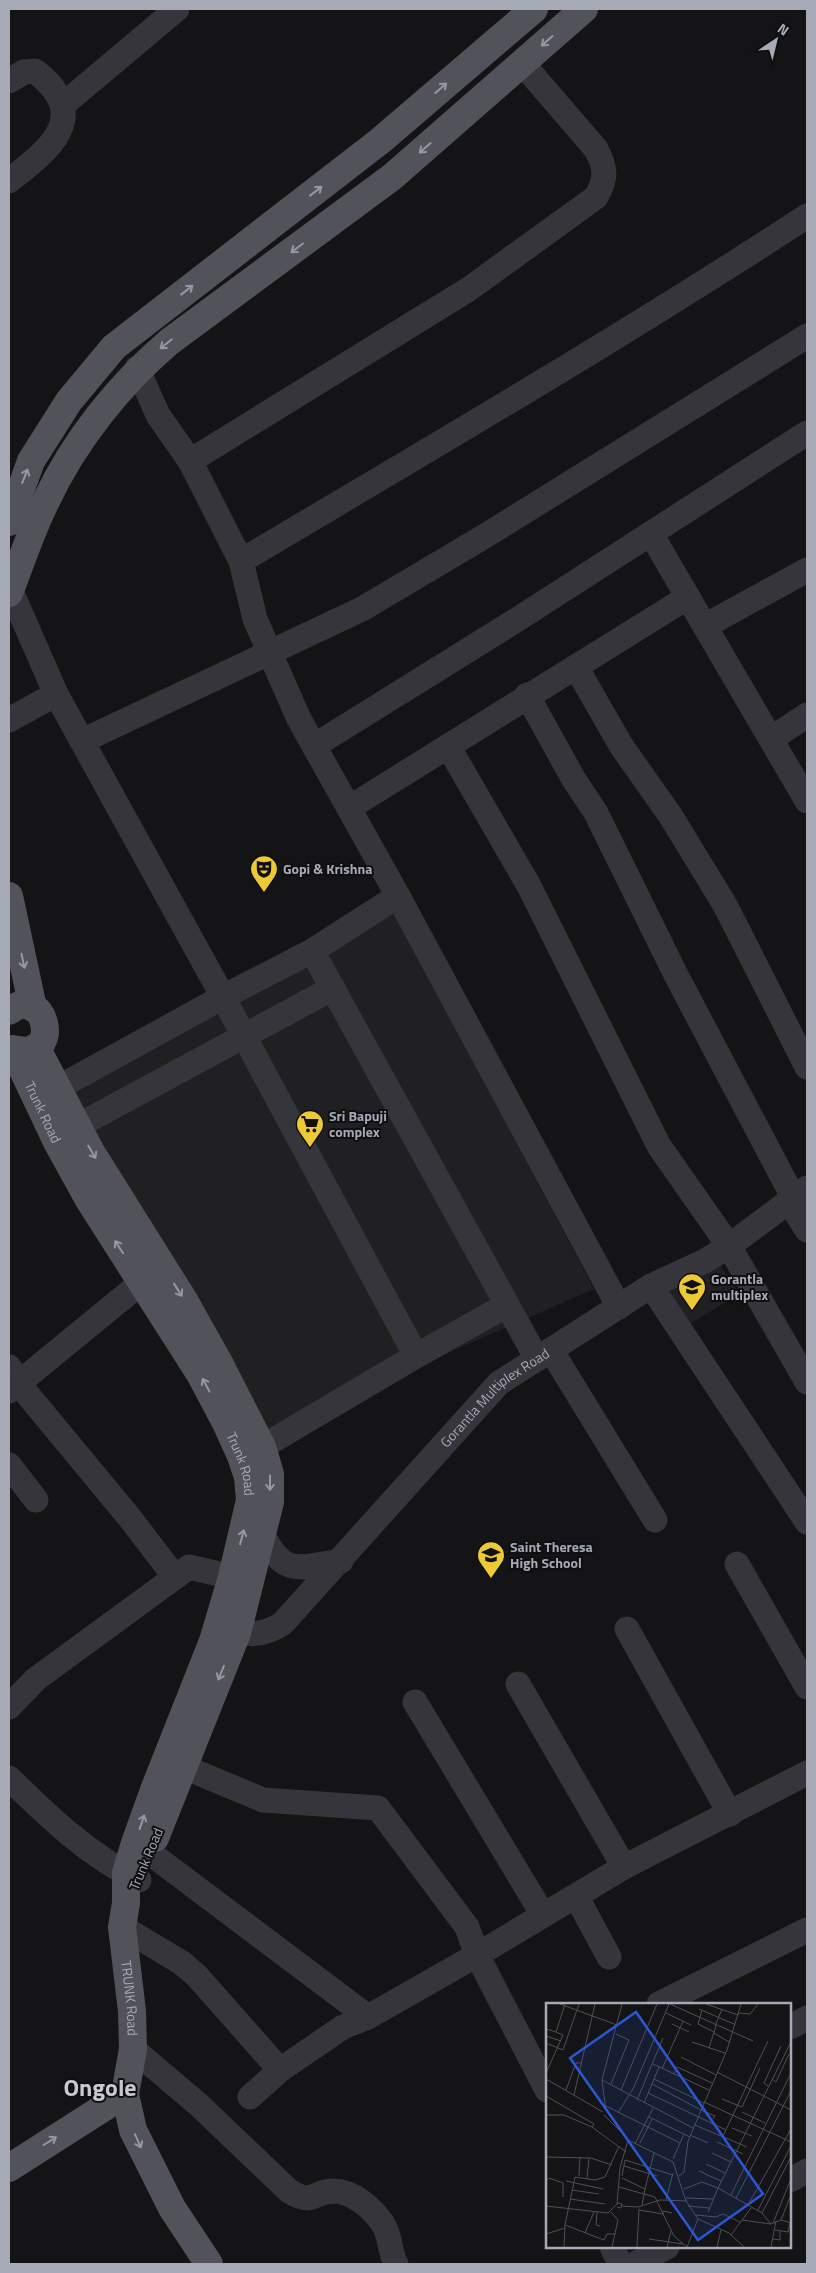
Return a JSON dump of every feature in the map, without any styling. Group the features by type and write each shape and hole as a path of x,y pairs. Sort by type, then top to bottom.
{"main road":[{"path":"9,522 31,461 69,401 114,347 380,141 534,9"},
{"path":"10,591 23,552 46,499 70,458 101,413 137,368 169,342 392,177 584,9"},
{"path":"9,896 21,1009 42,1015 46,1026 44,1038 20,1048"},
{"name":"Trunk Road","path":"20,1048 48,1093 91,1152 214,1352 262,1448 270,1474 270,1493 263,1535 227,1630 184,1767 150,1853 133,1876"},
{"name":"Trunk Road","path":"48,1093 57,1142 89,1200 200,1374 241,1456 248,1477 250,1500 232,1577 227,1630 154,1790 124,1915"},
{"name":"TRUNK Road","path":"124,1915 132,2011 133,2048 125,2094"},
{"path":"9,2168 125,2094 133,2130 149,2165 172,2208 209,2264"}],"street":[{"path":"64,104 177,9"},
{"path":"190,461 469,289 596,197 606,175 603,162 596,149 522,63"},
{"path":"9,81 24,72 36,71 44,77 64,104 62,124 53,142 40,157 9,181"},
{"path":"241,562 531,389 718,274 807,216"},
{"path":"82,740 362,609 486,536 807,336"},
{"path":"137,368 158,415 190,461 241,562 255,619 299,719 398,896 619,1307"},
{"path":"314,746 651,534 807,433"},
{"path":"651,534 807,801"},
{"path":"705,626 807,570"},
{"path":"10,591 56,694 223,997 416,1356"},
{"path":"348,808 688,597"},
{"path":"576,667 622,747 670,815 725,906 807,1067"},
{"path":"9,720 56,694"},
{"path":"526,696 573,778 596,813 675,973 796,1195 807,1230"},
{"path":"771,739 807,715"},
{"path":"448,746 528,886 659,1146 730,1246 807,1382"},
{"path":"48,1093 223,997 312,951 398,896"},
{"path":"312,951 507,1305 544,1354 656,1520"},
{"path":"85,1122 333,988"},
{"name":"Gorantla Multiplex Road","path":"227,1630 258,1635 276,1628 340,1561 499,1383 652,1286 705,1261 730,1246 796,1195"},
{"path":"142,1282 12,1380 129,1517 175,1577"},
{"path":"652,1286 807,1522"},
{"path":"262,1448 416,1356 507,1305"},
{"path":"9,1465 36,1500"},
{"path":"263,1535 275,1558 288,1566 299,1567 340,1561"},
{"path":"737,1564 807,1687"},
{"path":"9,1708 36,1679 189,1567 232,1577"},
{"path":"627,1629 730,1814"},
{"path":"518,1684 624,1867"},
{"path":"415,1702 543,1915"},
{"path":"184,1767 263,1800 378,1808 467,1928 478,1955 546,2085"},
{"path":"250,2097 280,2070 343,2027 368,2017 478,1955 624,1867 807,1773"},
{"path":"9,1778 52,1820 90,1852 133,1876"},
{"path":"150,1853 368,2017"},
{"path":"576,1896 609,1957"},
{"path":"124,1915 197,1976 280,2070"},
{"path":"661,2003 807,1930"},
{"path":"791,2026 807,2018"},
{"path":"133,2048 199,2105 289,2191 300,2198 309,2199 331,2191 340,2192 355,2197 363,2203 383,2223 388,2232 390,2253 396,2264"},
{"path":"791,2179 807,2171"},
{"path":"612,2248 620,2264"},
{"path":"635,2264 665,2248"}],"shaded area":[{"name":"Sri Bapuji complex","path":"393,910 594,1289 263,1434 68,1092"},
{"name":"Gorantla multiplex","path":"719,1263 739,1294 683,1328 665,1294"}],"place":[{"name":"Gopi & Krishna","path":"264,893"},
{"name":"Sri Bapuji complex","path":"310,1148"},
{"name":"Gorantla multiplex","path":"692,1311"},
{"name":"Saint Theresa High School","path":"491,1579"}],"district":[{"name":"Ongole","path":"100,2088"}]}
